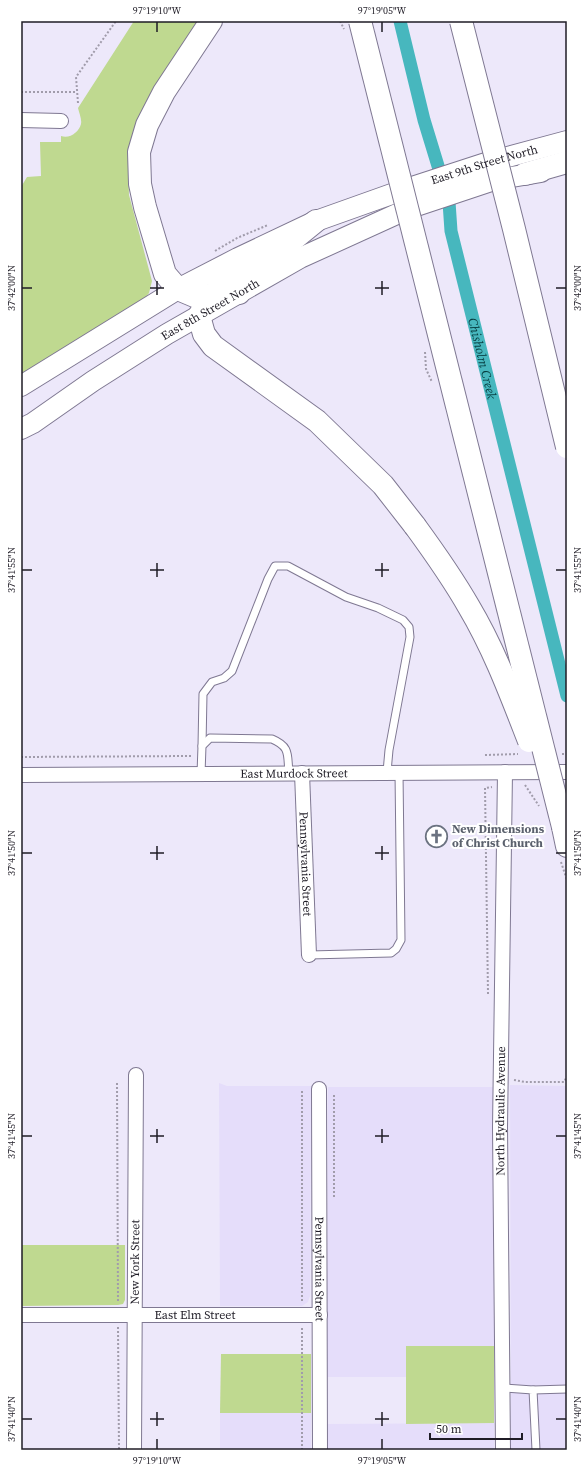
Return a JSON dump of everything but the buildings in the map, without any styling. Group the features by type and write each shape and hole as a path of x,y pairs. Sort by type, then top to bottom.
{"highway":[{"path":"211,21 161,99 147,125 139,152 140,184 145,207 165,274 178,289 197,296 239,293"},
{"path":"360,21 565,836"},
{"path":"461,21 516,236 567,447"},
{"path":"525,174 567,162"},
{"path":"316,221 284,247 247,268 210,296 199,316 204,334 213,346 317,421 383,485 415,526 470,607 492,650 508,685 565,836"}],"street":[{"path":"21,120 61,121"},
{"name":"East 9th Street North","path":"410,208 492,171 567,141"},
{"name":"East 9th Street North","path":"316,221 403,190 492,171 525,174 567,169"},
{"name":"East 8th Street North","path":"21,429 33,423 93,381 167,334 300,258 410,208"},
{"path":"21,386 178,289 238,258 316,221"},
{"name":"North Hydraulic Avenue","path":"503,1450 500,1127 505,772"},
{"name":"East Murdock Street","path":"21,775 567,772"},
{"name":"Pennsylvania Street","path":"296,773 309,955"},
{"name":"New York Street","path":"134,1450 136,1075"},
{"name":"Pennsylvania Street","path":"319,1089 320,1450"},
{"name":"East Elm Street","path":"21,1315 320,1315"}],"lane":[{"path":"202,774 203,694 212,682 224,678 232,671 275,566 288,566 346,597 378,608 403,620 409,627 410,637 389,750 393,772 401,940 391,953 309,955"},
{"path":"202,746 210,738 272,739 281,743 287,749 296,773"},
{"path":"503,1388 533,1390 567,1389"},
{"path":"533,1390 536,1450"}],"path":[{"path":"78,104 76,77 116,21"},
{"path":"21,92 77,92"},
{"path":"21,757 202,756"},
{"path":"485,788 488,999"},
{"path":"501,1081 564,1082 567,1076"},
{"path":"117,1083 119,1450"},
{"path":"302,1091 302,1450"}],"shaded area":[{"path":"219,1083 227,1086 311,1086 310,1296 308,1302 302,1306 220,1306"},
{"path":"510,1085 567,1086 567,1450 511,1450"},
{"path":"328,1087 493,1087 494,1346 406,1346 406,1377 327,1377"},
{"path":"220,1413 311,1413 311,1450 220,1450"},
{"path":"494,1423 494,1450 327,1450 327,1424"}],"green space":[{"path":"134,21 202,21 132,141 128,168 129,195 152,281 149,293 143,301 21,374 21,187 27,177 41,176 40,142 61,142 61,136 71,136 78,130 80,127 81,118 78,108"},
{"path":"21,1245 125,1245 125,1300 123,1304 21,1306"},
{"path":"406,1346 494,1346 494,1423 406,1424"},
{"path":"221,1354 311,1354 311,1413 220,1413"}],"waterway":[{"name":"Chisholm Creek","path":"400,21 424,120 449,202 451,231 567,696"}],"place":[{"name":"New Dimensions of Christ Church","path":"436,836"}]}
